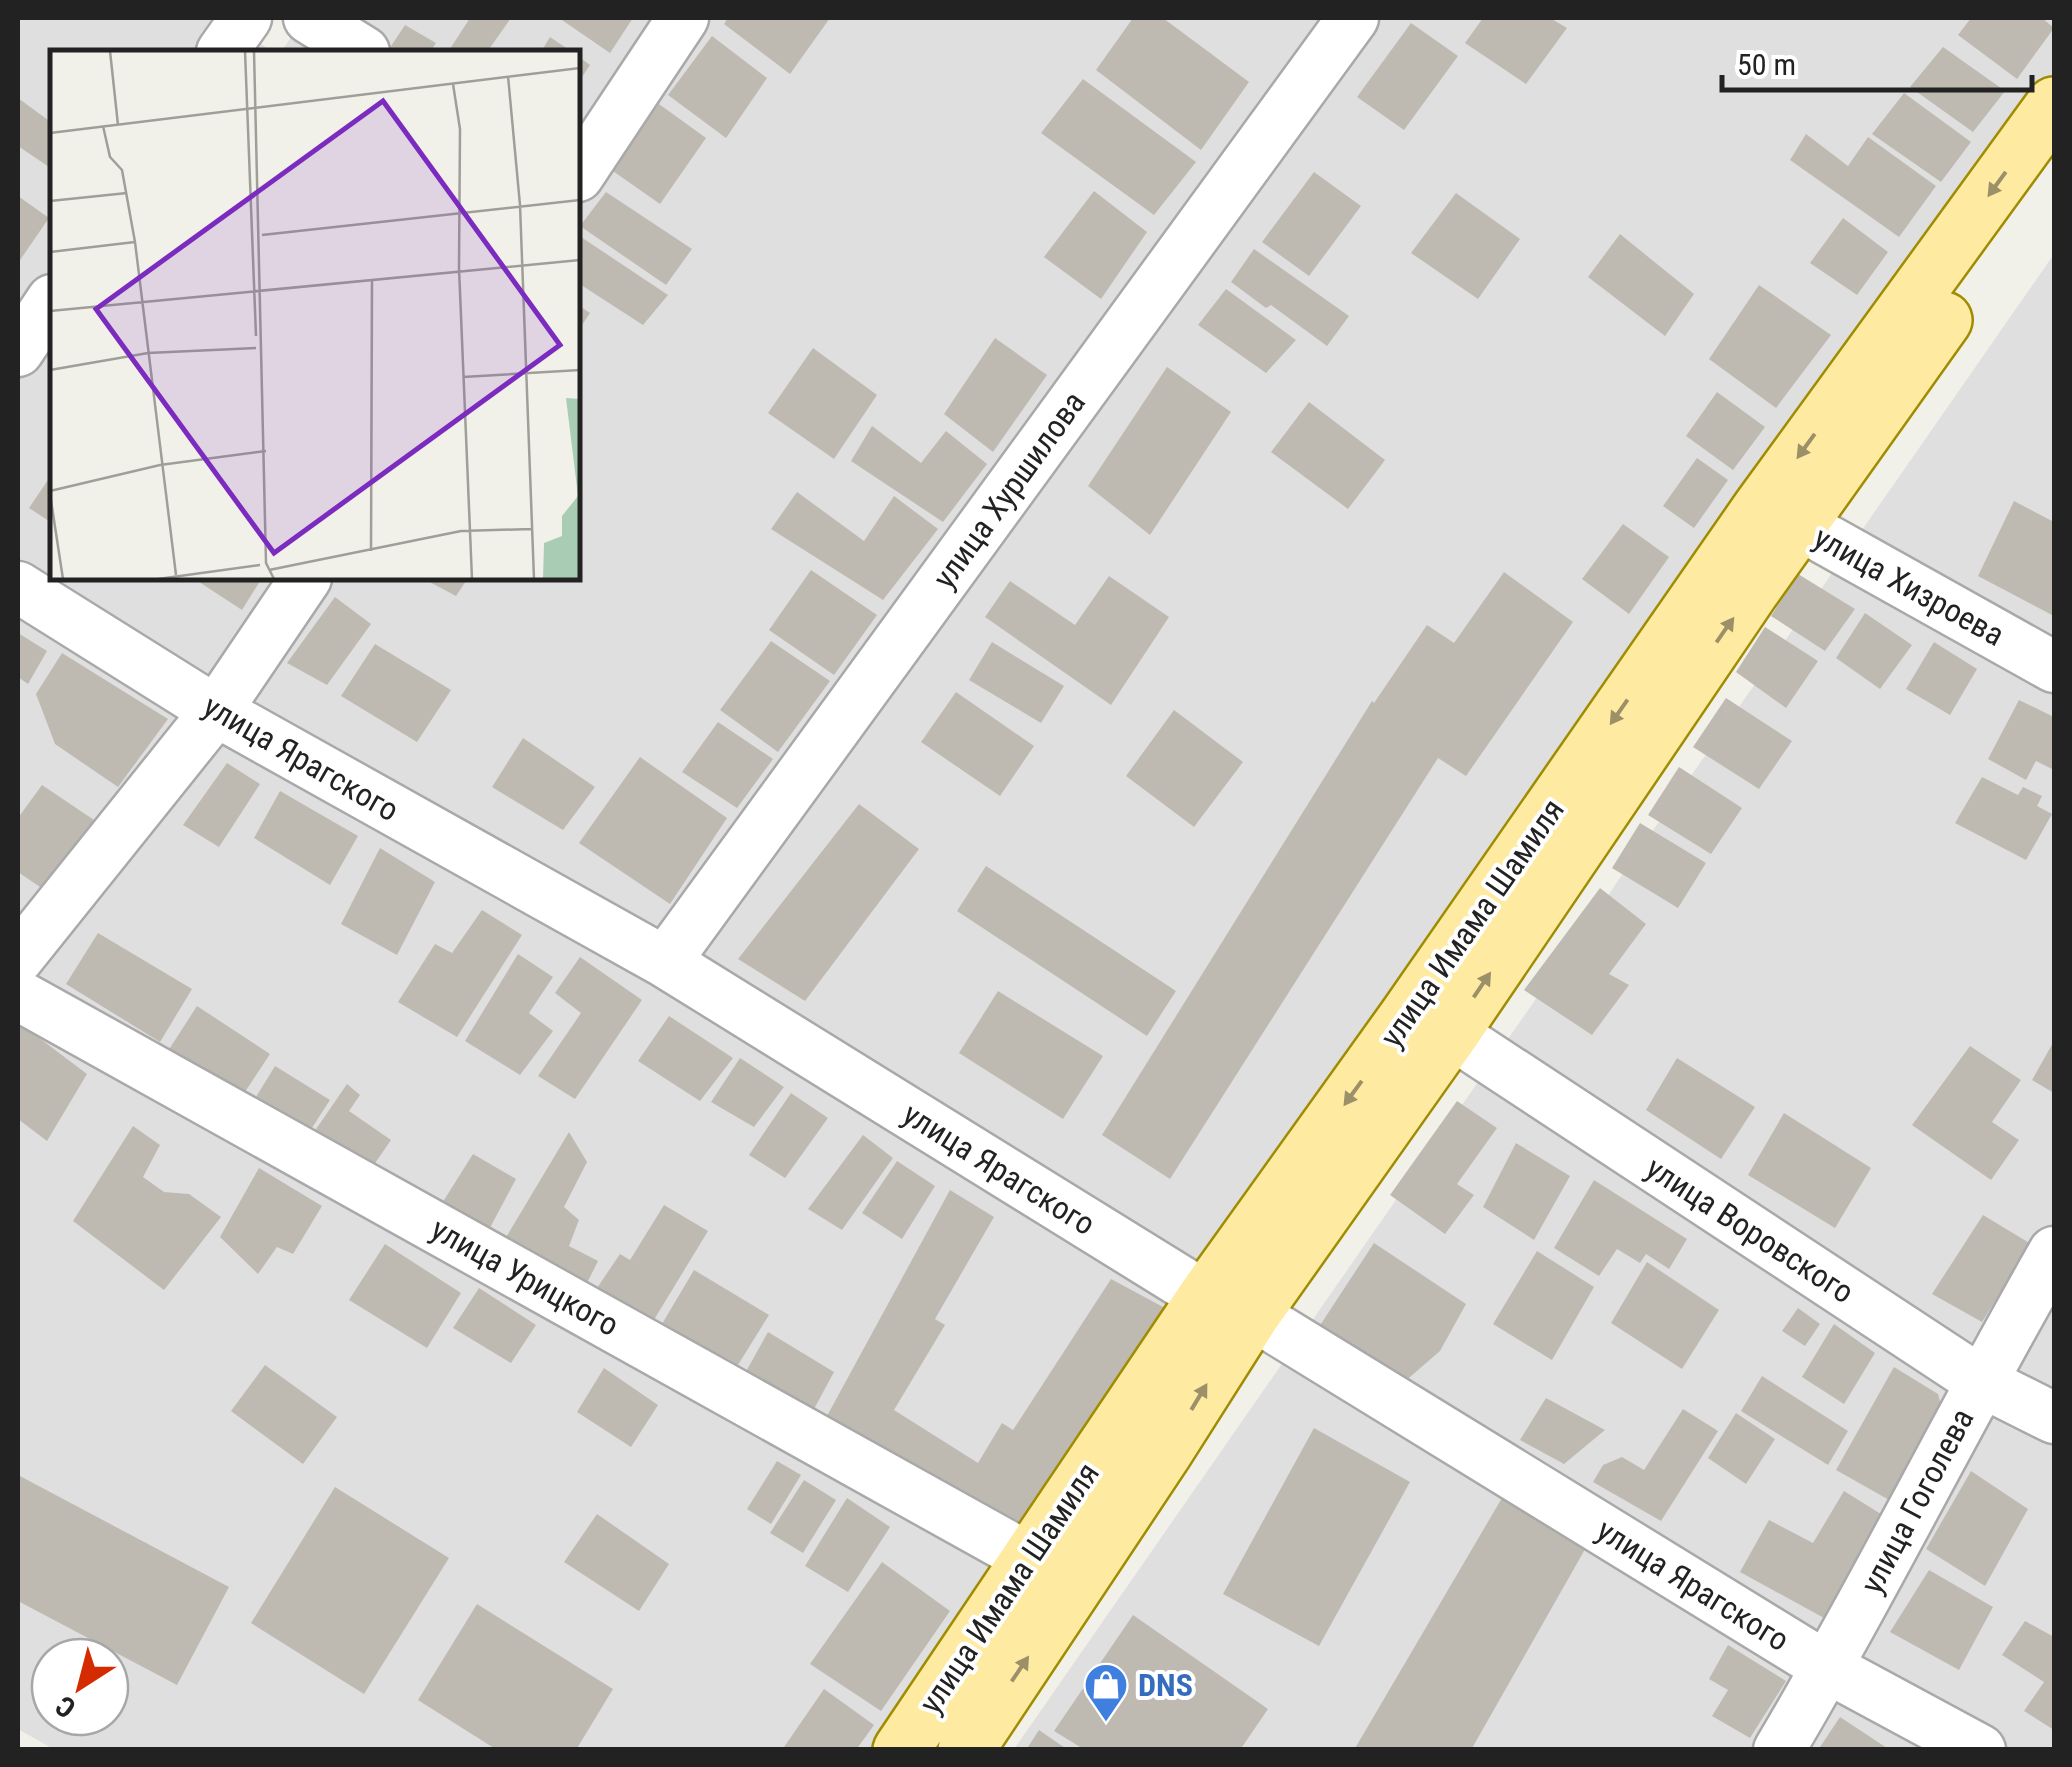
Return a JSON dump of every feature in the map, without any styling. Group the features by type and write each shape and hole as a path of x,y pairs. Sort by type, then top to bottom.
{"main road":[{"name":"улица Имама Шамиля","path":"901,1750 1034,1550 1450,1033 1630,766 1780,517 2054,105"},
{"name":"улица Имама Шамиля","path":"966,1750 1229,1306 1406,1018 1780,517 2054,164"}],"street":[{"path":"223,50 246,18"},
{"path":"309,18 361,50"},
{"path":"580,173 683,18"},
{"name":"улица Хуршилова","path":"665,962 1352,18"},
{"path":"18,350 50,303"},
{"name":"улица Хизроева","path":"1780,517 2054,668"},
{"path":"18,958 216,711 305,580"},
{"name":"улица Ярагского","path":"18,587 216,711 665,962 1828,1668 1980,1750"},
{"name":"улица Урицкого","path":"18,995 1016,1550 1034,1550"},
{"name":"улица Воровского","path":"1450,1033 1980,1381 2054,1418"},
{"name":"улица Гоголева","path":"1780,1750 2054,1252"}],"shaded area":[{"path":"18,18 222,18 270,50 50,50 50,580 580,580 580,50 282,50 304,18 2054,18 2054,85 886,1749 55,1750 32,1737 130,1737 130,1637 30,1637 30,1736 18,1729"},
{"path":"2054,254 2054,1749 1014,1749"}],"building":[{"path":"470,18 511,18 488,50 449,50"},
{"path":"559,18 633,18 610,53"},
{"path":"728,18 830,18 790,74 724,24"},
{"path":"1133,18 1163,18 1249,82 1201,150 1096,70"},
{"path":"1483,18 1550,18 1567,28 1526,84 1465,43"},
{"path":"1971,18 2042,18 2054,28 2017,79 1958,35"},
{"path":"1411,23 1458,56 1404,130 1357,97"},
{"path":"405,25 436,43 431,50 388,50"},
{"path":"712,36 767,78 726,138 668,95"},
{"path":"550,37 569,50 542,50"},
{"path":"1943,47 2005,91 1973,132 1910,87"},
{"path":"580,58 590,65 580,80"},
{"path":"1083,79 1196,162 1154,215 1041,133"},
{"path":"1904,93 1971,142 1941,182 1872,134"},
{"path":"18,98 48,120 50,116 50,168 18,146"},
{"path":"659,104 706,138 660,204 610,169"},
{"path":"1806,134 1848,166 1868,137 1936,186 1899,237 1790,160"},
{"path":"1314,172 1361,206 1309,276 1262,242"},
{"path":"1094,191 1147,232 1101,299 1044,257"},
{"path":"606,192 692,249 666,285 580,226"},
{"path":"1456,193 1520,239 1478,299 1411,253"},
{"path":"18,196 49,218 18,263"},
{"path":"1843,218 1888,252 1857,295 1810,263"},
{"path":"1620,234 1694,294 1665,336 1588,277"},
{"path":"580,236 668,295 643,325 580,284"},
{"path":"1254,249 1349,316 1327,346 1271,305 1266,308 1231,282"},
{"path":"1759,285 1831,335 1776,408 1709,359"},
{"path":"1226,289 1296,340 1266,373 1198,325"},
{"path":"580,306 590,313 580,328"},
{"path":"995,338 1047,375 993,452 944,414"},
{"path":"813,348 877,395 834,459 768,413"},
{"path":"1167,367 1231,412 1150,535 1088,486"},
{"path":"1717,392 1765,427 1733,470 1686,436"},
{"path":"1309,402 1385,460 1348,509 1271,452"},
{"path":"872,426 921,463 946,431 987,464 943,522 851,461"},
{"path":"1697,458 1728,480 1694,528 1663,506"},
{"path":"50,477 50,522 29,508"},
{"path":"797,492 864,541 894,496 938,529 883,600 771,529"},
{"path":"2014,501 2054,522 2054,616 1978,576"},
{"path":"1623,524 1669,557 1629,614 1582,579"},
{"path":"811,570 877,615 834,675 769,630"},
{"path":"1504,572 1573,622 1466,776 1438,758 1170,1179 1102,1135 1372,701 1427,625 1454,643"},
{"path":"1798,574 1855,609 1825,651 1771,616"},
{"path":"1109,576 1169,617 1111,705 985,617 1010,581 1075,625"},
{"path":"196,580 261,580 242,610"},
{"path":"426,580 467,580 456,596"},
{"path":"335,597 371,624 327,685 287,663"},
{"path":"1865,613 1912,645 1880,689 1836,658"},
{"path":"1765,627 1818,661 1786,708 1736,672"},
{"path":"18,633 47,651 28,684 18,677"},
{"path":"771,641 830,681 778,752 720,710"},
{"path":"992,642 1064,686 1041,723 969,680"},
{"path":"1934,642 1977,669 1950,715 1906,689"},
{"path":"375,644 451,690 417,742 341,696"},
{"path":"62,653 168,719 118,787 55,744 36,694"},
{"path":"956,692 1034,746 1000,796 921,742"},
{"path":"1726,698 1792,741 1759,789 1693,747"},
{"path":"2019,700 2054,717 2054,770 2036,761 2026,780 1988,759"},
{"path":"1174,710 1243,762 1194,827 1126,776"},
{"path":"718,722 773,759 737,808 682,772"},
{"path":"523,738 595,787 563,830 492,787"},
{"path":"640,757 727,818 670,904 579,843"},
{"path":"227,763 260,784 219,847 183,825"},
{"path":"1679,767 1742,808 1711,854 1648,815"},
{"path":"1982,777 2018,795 2023,787 2042,796 2037,806 2052,814 2026,860 1955,823"},
{"path":"42,785 97,822 46,891 18,872 18,818"},
{"path":"280,791 358,836 330,885 254,838"},
{"path":"859,804 919,849 805,1001 738,959"},
{"path":"1640,823 1706,863 1678,908 1612,868"},
{"path":"380,848 435,882 397,955 341,924"},
{"path":"986,866 1176,991 1147,1036 957,911"},
{"path":"1600,888 1646,924 1609,974 1629,985 1592,1035 1524,990"},
{"path":"482,910 522,935 457,1037 398,1002 435,944 452,953"},
{"path":"98,933 192,989 160,1042 66,984"},
{"path":"518,954 553,977 529,1013 553,1031 520,1075 465,1041"},
{"path":"580,957 642,1000 575,1099 538,1076 581,1013 555,993"},
{"path":"998,991 1103,1056 1063,1119 959,1053"},
{"path":"197,1006 270,1054 239,1101 166,1054"},
{"path":"669,1016 733,1058 700,1101 638,1061"},
{"path":"18,1022 87,1074 47,1141 18,1119"},
{"path":"2054,1041 2054,1093 2032,1080"},
{"path":"1970,1046 2021,1080 1992,1122 2019,1140 1991,1180 1912,1125"},
{"path":"740,1058 784,1087 754,1127 711,1102"},
{"path":"1677,1058 1755,1107 1721,1159 1646,1110"},
{"path":"275,1066 330,1100 308,1134 253,1102"},
{"path":"347,1084 360,1095 349,1111 391,1140 369,1172 312,1135"},
{"path":"791,1093 828,1118 785,1178 749,1155"},
{"path":"1457,1101 1497,1128 1457,1184 1474,1195 1445,1234 1390,1195"},
{"path":"1784,1113 1871,1168 1835,1228 1748,1175"},
{"path":"133,1126 160,1145 143,1177 164,1192 189,1194 221,1217 164,1290 73,1221"},
{"path":"569,1132 587,1162 564,1207 579,1220 569,1246 598,1261 583,1291 502,1244"},
{"path":"863,1135 893,1158 842,1230 808,1209"},
{"path":"1516,1143 1570,1176 1534,1240 1483,1207"},
{"path":"473,1154 516,1179 485,1237 439,1208"},
{"path":"897,1161 935,1186 902,1239 862,1213"},
{"path":"259,1168 322,1206 293,1254 277,1247 258,1274 220,1237"},
{"path":"1594,1180 1687,1239 1669,1269 1646,1254 1640,1263 1617,1249 1599,1276 1554,1248"},
{"path":"950,1190 994,1217 935,1319 945,1325 894,1410 978,1463 1002,1423 1013,1430 1111,1279 1165,1308 1012,1537 821,1427"},
{"path":"664,1205 708,1231 649,1328 593,1294 620,1254 630,1260"},
{"path":"1983,1215 2031,1244 1982,1322 1932,1294"},
{"path":"1374,1243 1466,1304 1440,1351 1403,1383 1315,1333"},
{"path":"385,1244 461,1293 427,1348 349,1300"},
{"path":"1537,1251 1594,1287 1552,1360 1493,1324"},
{"path":"1647,1262 1719,1310 1682,1369 1611,1323"},
{"path":"694,1270 769,1315 733,1373 659,1329"},
{"path":"479,1288 536,1325 511,1363 453,1328"},
{"path":"1798,1308 1820,1324 1805,1346 1782,1331"},
{"path":"1834,1324 1875,1353 1844,1404 1802,1377"},
{"path":"768,1332 834,1372 807,1422 739,1384"},
{"path":"265,1365 337,1417 303,1464 231,1411"},
{"path":"1894,1367 1938,1394 1942,1409 1891,1501 1836,1470"},
{"path":"604,1368 658,1405 631,1447 577,1412"},
{"path":"1762,1376 1848,1431 1828,1465 1741,1411"},
{"path":"1546,1398 1605,1430 1564,1464 1520,1440"},
{"path":"1683,1409 1718,1431 1661,1521 1593,1482 1603,1465 1622,1457 1644,1470"},
{"path":"1736,1413 1775,1439 1746,1484 1708,1458"},
{"path":"1314,1428 1410,1482 1319,1646 1223,1594"},
{"path":"777,1461 801,1475 771,1524 747,1509"},
{"path":"1971,1471 2028,1509 1985,1586 1926,1549"},
{"path":"18,1475 229,1587 177,1685 130,1660 130,1637 86,1637 18,1601"},
{"path":"804,1480 836,1500 803,1553 770,1533"},
{"path":"1509,1486 1592,1537 1471,1750 1354,1750"},
{"path":"335,1487 449,1558 364,1694 251,1623"},
{"path":"1844,1491 1881,1514 1824,1618 1740,1572 1769,1520 1813,1543"},
{"path":"847,1498 890,1527 848,1592 805,1566"},
{"path":"597,1514 669,1564 639,1611 564,1562"},
{"path":"882,1562 950,1611 881,1711 810,1664"},
{"path":"1929,1570 1993,1607 1959,1670 1890,1632"},
{"path":"477,1604 613,1689 576,1750 497,1750 418,1700"},
{"path":"1133,1615 1268,1709 1240,1750 1085,1750 1054,1731"},
{"path":"2025,1621 2054,1637 2054,1730 2024,1711 2044,1682 2002,1655"},
{"path":"1728,1645 1786,1681 1750,1738 1712,1716 1728,1690 1709,1679"},
{"path":"824,1689 874,1725 856,1750 782,1750"},
{"path":"1840,1717 1890,1750 1818,1750"},
{"path":"1039,1730 1068,1750 1026,1750"}],"place":[{"name":"DNS","path":"1106,1723"}]}
